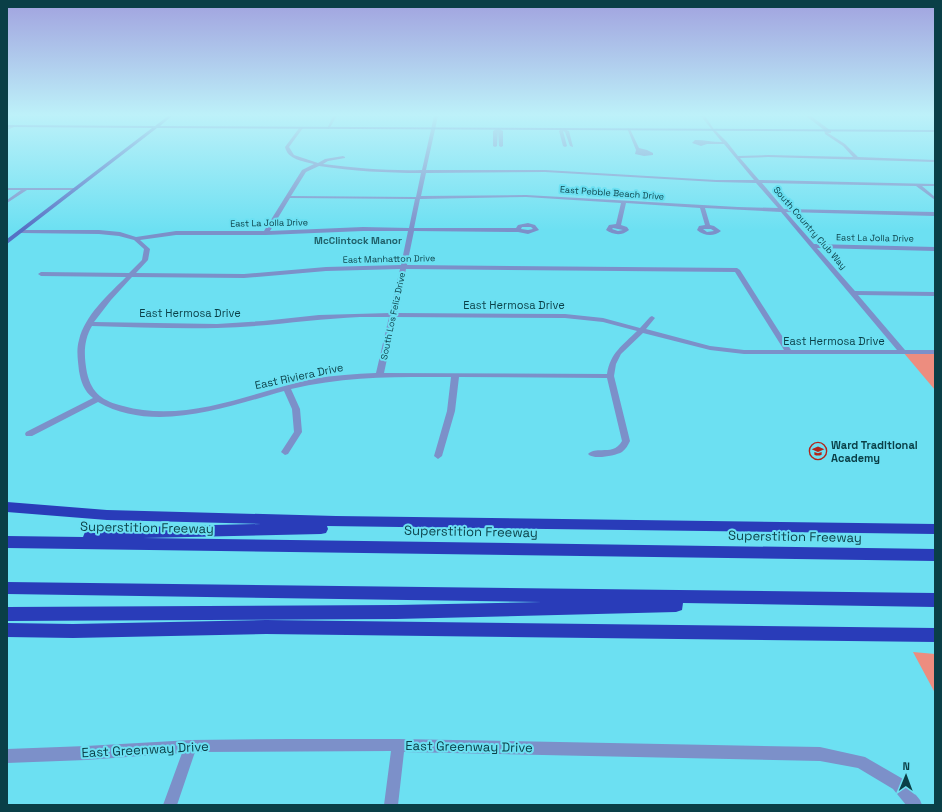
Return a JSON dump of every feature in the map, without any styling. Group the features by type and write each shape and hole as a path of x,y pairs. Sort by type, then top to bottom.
{"highway":[{"path":"7,507 107,515 336,522 935,529"},
{"path":"7,542 170,531 616,528 681,525"},
{"name":"Superstition Freeway","path":"7,542 935,555"},
{"path":"7,588 935,600"},
{"path":"7,614 396,612 868,600"},
{"path":"7,630 73,631 266,627 935,636"}],"main road":[{"path":"7,242 121,154"}],"street":[{"path":"290,154 292,156 316,164 358,170 425,172 545,171 716,181 935,185"},
{"name":"South Los Feliz Drive","path":"380,374 429,154"},
{"name":"South Country Club Way","path":"735,154 903,352"},
{"path":"852,154 857,159"},
{"path":"266,233 304,171 327,160 343,157"},
{"path":"737,157 935,161"},
{"path":"918,185 935,199"},
{"path":"7,189 76,189"},
{"path":"7,202 26,189"},
{"name":"East Pebble Beach Drive","path":"288,197 419,198 526,196 702,207 935,214"},
{"path":"618,226 624,202"},
{"path":"702,207 708,227"},
{"name":"East La Jolla Drive","path":"21,231 99,232 120,234 136,240 176,233 266,233 342,229 518,230"},
{"path":"29,434 97,399 87,387 82,362 82,341 89,324 111,296 145,260 147,250 136,240"},
{"name":"East La Jolla Drive","path":"814,246 935,249"},
{"name":"East Manhatton Drive","path":"41,274 244,276 359,268 404,267 737,270 789,352"},
{"path":"854,293 935,294"},
{"name":"East Hermosa Drive","path":"89,324 216,326 333,316 565,316 604,320 642,329 679,341 710,348 744,352 935,352"},
{"path":"592,454 613,453 621,448 626,441 610,376 612,364 618,353 652,318"},
{"name":"East Riviera Drive","path":"97,399 122,410 149,414 181,413 215,407 287,388 339,378 380,374 610,376"},
{"path":"438,456 451,411 455,375"},
{"path":"285,452 298,432 296,409 287,388"},
{"path":"391,805 398,745"},
{"name":"East Greenway Drive","path":"7,756 191,746 398,745 820,754 860,762 898,784 915,805"},
{"path":"170,805 191,746"}],"shaded area":[{"path":"903,352 935,352 935,390"},
{"path":"913,652 935,654 935,693"}],"place":[{"name":"Ward Traditional Academy","path":"818,451"}],"district":[{"name":"McClintock Manor","path":"358,240"}]}
